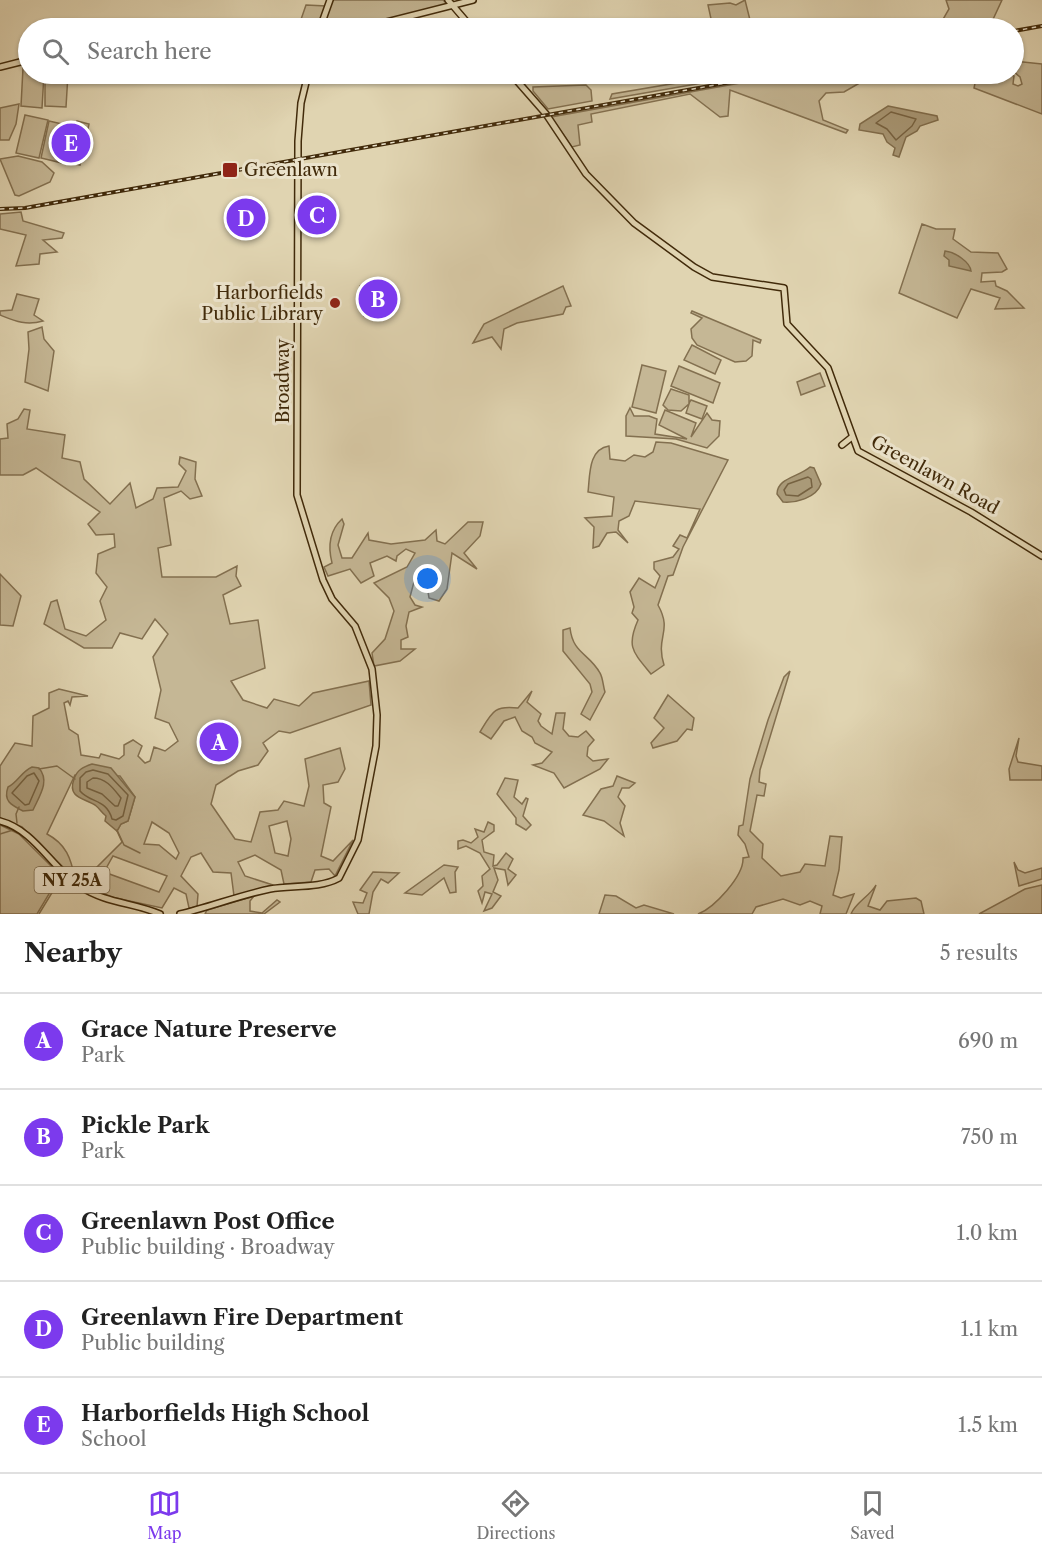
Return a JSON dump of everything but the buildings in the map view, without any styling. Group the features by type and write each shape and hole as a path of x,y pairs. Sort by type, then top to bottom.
{"main road":[{"path":"324,18 330,0"},
{"path":"396,18 450,2 474,0"},
{"path":"465,18 462,8 474,0"},
{"path":"450,2 464,18"},
{"path":"0,67 18,62"},
{"name":"Broadway","path":"180,914 270,889 332,882 339,878 358,840 376,746 377,715 372,669 355,626 332,598 323,580 297,495 298,141 301,103 306,84"},
{"name":"Greenlawn Road","path":"519,84 547,117 586,174 630,219 694,267 712,277 784,288 787,324 828,368 858,451 971,512 1042,556"},
{"path":"576,175 586,174"},
{"path":"842,445 852,437"},
{"name":"NY 25A","path":"0,821 19,829 83,888 106,898 160,914"}],"shaded area":[{"path":"332,0 443,0 447,4 393,18 326,18"},
{"path":"745,0 750,18 711,18 708,5 730,3 736,5"},
{"path":"946,0 1002,0 994,18 944,18 949,9"},
{"path":"306,5 326,6 322,18 301,18"},
{"path":"1024,62 1042,64 1042,114 974,88 975,84 1018,86 1024,84"},
{"path":"22,84 43,84 42,108 21,106"},
{"path":"45,84 67,84 66,107 45,106"},
{"path":"671,84 696,84 610,99 612,94"},
{"path":"735,84 858,84 844,92 826,93 819,101 823,120 848,130 846,133 730,90 728,116 720,117 690,94 591,114 592,122 578,125 580,145 572,147 551,117"},
{"path":"586,85 591,90 592,101 548,109 533,91 533,87"},
{"path":"19,104 16,124 9,140 0,140 0,108"},
{"path":"25,115 48,120 39,158 16,153"},
{"path":"49,121 71,126 62,163 41,158"},
{"path":"77,121 89,124 80,165 67,162"},
{"path":"18,156 42,162 54,173 50,182 19,196 15,195 0,159"},
{"path":"21,212 23,221 64,233 62,238 43,240 57,252 40,254 39,264 16,266 26,235 0,229 0,214"},
{"path":"922,224 936,229 955,229 953,239 971,252 998,253 1007,269 1002,272 982,273 981,282 995,281 996,286 1007,291 1024,308 995,309 1000,298 971,289 957,318 899,293"},
{"path":"392,284 395,312 364,316 360,286"},
{"path":"563,286 571,306 566,307 563,314 517,323 504,329 501,349 492,337 473,343 484,324"},
{"path":"17,294 39,299 34,315 43,321 26,323 0,315 0,311 12,310"},
{"path":"692,311 761,340 760,343 753,340 752,356 746,361 735,362 697,345 692,338 691,329 702,318 691,313"},
{"path":"42,327 44,339 54,351 48,391 25,382 29,349 28,332"},
{"path":"692,345 721,360 715,374 684,360"},
{"path":"642,365 666,371 656,413 632,407"},
{"path":"679,366 720,383 713,403 671,386"},
{"path":"820,373 825,386 801,395 797,382"},
{"path":"671,389 689,395 689,403 691,400 707,406 702,419 686,413 689,404 681,411 668,410 663,405"},
{"path":"630,408 634,416 649,416 657,419 655,434 687,439 659,425 665,410 696,423 691,437 707,413 712,420 720,421 719,436 707,448 676,439 626,436 626,416"},
{"path":"24,409 30,410 27,429 65,435 62,458 80,462 84,479 110,504 130,483 136,508 153,499 157,488 178,487 186,471 179,464 180,457 196,462 195,479 202,496 190,499 181,491 164,498 171,545 158,548 162,577 216,577 237,566 236,576 241,586 223,595 230,624 258,620 265,668 231,681 243,700 267,708 274,699 299,706 313,693 369,681 371,705 290,733 279,731 263,743 268,751 258,765 238,771 216,785 211,804 235,839 251,842 260,812 278,810 284,801 304,806 309,786 305,759 340,748 345,769 338,782 323,785 324,803 331,807 321,856 333,861 353,840 335,876 329,869 315,870 311,882 284,884 281,870 255,855 238,862 245,876 273,885 234,896 231,873 213,872 201,853 191,857 181,876 198,894 197,907 189,908 186,894 174,888 162,908 111,897 84,885 92,872 122,842 117,831 121,824 128,821 135,797 120,776 75,775 47,834 59,842 67,852 75,879 22,827 0,818 0,766 15,743 32,746 33,716 49,708 49,693 59,689 88,696 72,697 70,705 68,701 64,703 69,729 78,735 81,755 99,758 101,754 119,759 124,755 124,745 133,740 142,746 138,756 145,763 150,761 154,747 165,751 178,741 169,723 155,718 161,690 153,657 168,634 155,619 142,639 120,633 112,648 84,648 44,624 51,602 57,600 65,629 86,636 106,620 100,601 107,587 96,573 98,554 115,547 114,534 96,535 88,524 100,512 36,468 23,475 0,475 0,439 8,438 7,424 18,419","holes":["287,821 291,839 288,856 275,853 269,826","152,822 169,833 179,853 176,859 159,845 144,844","113,856 167,876 159,892 104,872"]},
{"path":"656,442 671,443 728,460 683,547 673,575 668,576 658,605 664,622 661,647 664,665 651,674 633,649 632,637 638,620 632,613 634,607 630,592 639,578 655,588 660,576 654,569 654,562 673,557 679,549 673,546 680,535 687,538 700,509 635,501 629,516 619,521 618,530 628,543 616,532 607,533 599,546 593,548 594,527 585,518 612,516 614,497 588,492 591,464 597,452 609,446 610,459 625,461 634,455 645,457 653,452"},
{"path":"342,519 344,524 338,545 342,558 352,558 368,533 369,540 391,544 425,540 436,530 437,541 445,544 468,522 483,522 480,536 464,553 477,569 452,553 447,589 439,601 429,598 426,580 415,578 410,597 415,605 422,607 409,612 406,626 408,637 401,640 401,649 415,649 400,661 374,666 372,653 385,639 394,611 389,598 374,583 407,567 415,553 406,549 397,556 396,561 387,556 370,563 374,576 361,583 350,569 328,576 324,567 332,563 330,551 332,534"},
{"path":"0,574 21,596 13,626 0,625"},
{"path":"570,628 574,643 600,673 605,692 590,720 581,714 592,692 590,684 563,651 563,630"},
{"path":"790,671 760,770 759,782 766,784 764,796 757,795 750,831 763,844 762,858 781,876 800,872 805,864 825,866 830,836 842,837 839,870 833,895 841,898 854,894 846,914 820,914 822,906 810,901 800,905 783,899 756,907 752,914 698,914 705,911 727,891 739,873 743,858 749,857 745,844 738,835 739,826 743,825 750,779 768,720 784,677"},
{"path":"532,691 527,702 541,714 538,721 541,726 552,734 556,713 565,713 563,729 569,736 578,737 586,731 594,740 588,747 587,756 593,761 608,759 600,769 564,788 554,773 533,765 542,763 552,752 535,743 532,737 522,731 515,717 504,721 491,739 480,732 494,711 510,707 518,708"},
{"path":"668,695 694,718 692,730 687,729 677,741 653,748 651,743 664,728 654,718"},
{"path":"1019,738 1016,756 1018,762 1042,766 1042,780 1010,780 1009,769"},
{"path":"617,776 635,783 629,788 622,788 618,797 625,806 620,823 624,836 604,821 583,815 601,789 613,786"},
{"path":"505,778 518,780 514,797 522,804 526,798 528,799 523,816 531,825 526,830 516,824 516,818 497,794"},
{"path":"488,822 494,825 494,831 482,840 484,852 494,855 493,866 497,865 506,853 513,859 508,869 516,875 508,885 505,870 494,868 498,880 493,892 501,896 492,908 484,911 492,894 485,892 482,903 478,891 483,886 482,876 490,869 480,853 466,846 458,849 458,841 471,843 478,837 475,829 484,832"},
{"path":"0,825 19,834 57,872 49,894 37,914 0,914"},
{"path":"1014,862 1018,870 1025,873 1042,868 1042,879 1019,886"},
{"path":"444,865 458,867 455,872 456,892 450,893 444,878 422,895 405,893"},
{"path":"373,872 399,873 388,883 381,879 373,892 369,914 358,914 353,902 363,903 367,893 360,890"},
{"path":"876,885 868,906 880,910 887,901 916,898 921,901 924,914 851,914"},
{"path":"1042,885 1042,914 979,914 1025,889"},
{"path":"605,895 616,896 636,908 644,905 674,914 599,914"},
{"path":"254,896 250,901 250,911 262,913 277,900 280,902 264,914 205,914 207,910"}],"water":[{"path":"888,106 937,116 938,120 920,126 917,131 906,137 899,157 893,155 895,148 887,142 883,134 859,130 860,124"},
{"path":"945,251 961,258 968,264 971,271 949,266 949,260 944,256"},
{"path":"810,467 814,468 821,484 815,493 805,499 783,502 777,494 781,484"},
{"path":"92,764 111,768 135,797 128,821 121,824 117,831 105,821 106,816 96,806 75,794 73,790 72,785 77,773"},
{"path":"32,767 39,768 42,773 43,788 33,810 23,811 7,799 8,787"}],"waterway":[{"path":"39,769 57,766 75,779"},
{"path":"17,823 16,814 19,807"},
{"path":"0,834 13,830"},
{"path":"117,830 124,845 140,853"},
{"path":"39,914 53,891 55,872"}],"railway":[{"path":"1024,29 1042,26"},
{"path":"0,209 25,208 721,84"}],"place":[{"name":"Harborfields High School","path":"71,143"},
{"name":"Greenlawn","path":"230,170"},
{"name":"Greenlawn Post Office","path":"317,215"},
{"name":"Greenlawn Fire Department","path":"246,218"},
{"name":"Pickle Park","path":"378,299"},
{"name":"Harborfields Public Library","path":"335,303"},
{"name":"Grace Nature Preserve","path":"219,742"}]}
